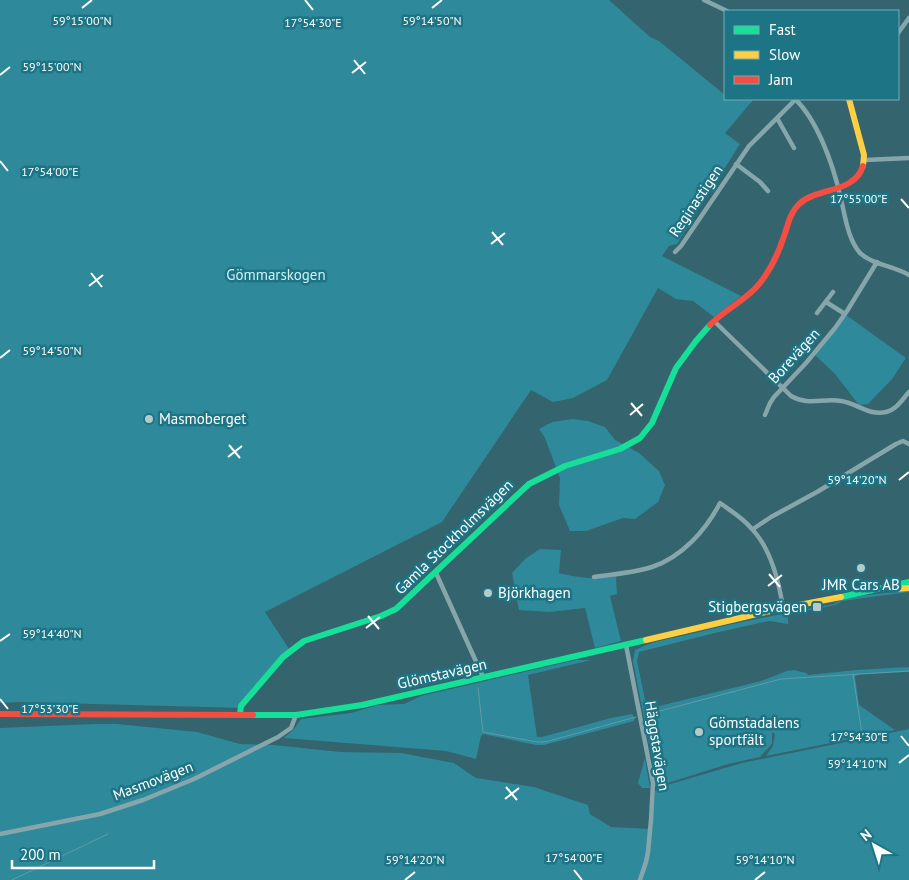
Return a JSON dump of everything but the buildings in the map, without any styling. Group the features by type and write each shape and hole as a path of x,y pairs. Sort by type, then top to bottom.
{"main road":[{"path":"849,100 865,160"},
{"name":"Gamla Stockholmsvägen","path":"240,714 241,706 283,657 296,646 310,638 391,612 414,594 513,496 528,484 570,463 627,446 640,439 655,420 670,376 697,340 714,321 753,290 762,280 781,246 790,217 795,208 808,198 856,180 863,170 865,160"},
{"name":"Glömstavägen","path":"883,590 909,582"},
{"name":"Glömstavägen","path":"0,714 296,715 362,705 782,608 883,590 909,588"}],"street":[{"path":"704,0 725,10"},
{"path":"899,32 909,18"},
{"name":"Reginastigen","path":"676,252 749,146 795,100"},
{"path":"797,100 807,113 819,136 838,187 855,246 866,258 909,275"},
{"path":"777,118 794,148"},
{"path":"865,160 909,158"},
{"name":"Reginastigen","path":"736,164 760,182 768,191"},
{"name":"Borevägen","path":"765,415 770,403 815,354 845,314 877,262"},
{"name":"Borevägen","path":"817,312 833,292"},
{"path":"826,302 845,314"},
{"path":"714,321 791,396 801,401 840,401 877,413 895,408 909,392"},
{"path":"753,529 771,516 817,492 896,444 903,441 909,444"},
{"path":"594,577 651,568 672,558 702,531 720,503 753,529 775,570 782,608"},
{"path":"436,572 483,677"},
{"name":"Häggstavägen","path":"626,645 653,783 652,820 648,852 640,880"},
{"name":"Masmovägen","path":"0,834 100,814 169,790 278,737 290,729 296,715"}],"green space":[{"name":"Gömmarskogen","path":"0,0 609,0 650,37 659,41 724,94 724,100 753,100 725,133 740,144 677,244 669,246 662,256 741,296 714,317 693,301 676,299 658,288 607,380 573,398 553,402 531,390 442,522 265,612 291,652 243,708 0,703"},
{"path":"846,315 906,358 892,379 868,404 859,405 835,374 815,355"},
{"path":"573,419 588,421 605,427 615,440 639,453 659,471 665,485 658,502 635,519 623,518 586,531 570,531 559,505 560,478 545,438 539,429 552,422"},
{"path":"540,549 561,550 559,573 588,578 616,576 617,594 610,596 621,641 595,648 585,608 549,612 519,610 512,573 525,559"},
{"path":"909,590 909,592 842,601 835,605 794,612 834,604 848,598"},
{"path":"794,612 788,615 788,624 769,621 639,652 637,661 647,709 761,681 787,671 794,670 808,675 909,667 909,672 858,674 855,677 859,705 895,730 766,756 773,746 775,734 772,732 772,744 760,757 728,764 655,787 653,765 633,661 635,650 663,640"},
{"path":"576,660 591,660 528,675 537,737 632,714 635,718 634,721 544,745 483,734 476,759 446,751 284,738 301,719 351,713 378,705 404,704 421,696"},
{"path":"117,724 197,732 240,744 274,745 340,752 401,753 454,763 476,778 534,787 588,805 590,814 611,827 652,829 655,791 667,785 742,763 909,729 909,880 0,880 0,728"},
{"path":"645,758 650,788 642,788 638,783"}],"waterway":[{"path":"645,715 781,679 909,671"},
{"path":"853,674 862,734"},
{"path":"478,688 483,732 537,742 545,742 636,717"},
{"path":"12,880 108,834"}],"traffic: fast":[{"path":"240,714 241,706 283,657 304,641 381,616 396,609 529,484 565,466 620,449 640,438 652,423 676,368 710,325"},
{"path":"841,597 909,582"},
{"path":"253,715 296,715 362,705 646,640"}],"traffic: slow":[{"path":"849,100 864,155 863,166"},
{"path":"894,589 909,588"},
{"path":"646,640 783,608 841,597"}],"traffic: jam":[{"path":"710,325 760,283 773,262 791,216 799,204 815,195 844,186 858,175 863,166"},
{"path":"0,714 253,715"}],"place":[{"name":"Masmoberget","path":"149,419"},
{"name":"JMR Cars AB","path":"861,568"},
{"name":"Björkhagen","path":"488,593"},
{"name":"Stigbergsvägen","path":"817,607"},
{"name":"Gömstadalens sportfält","path":"699,732"}]}
